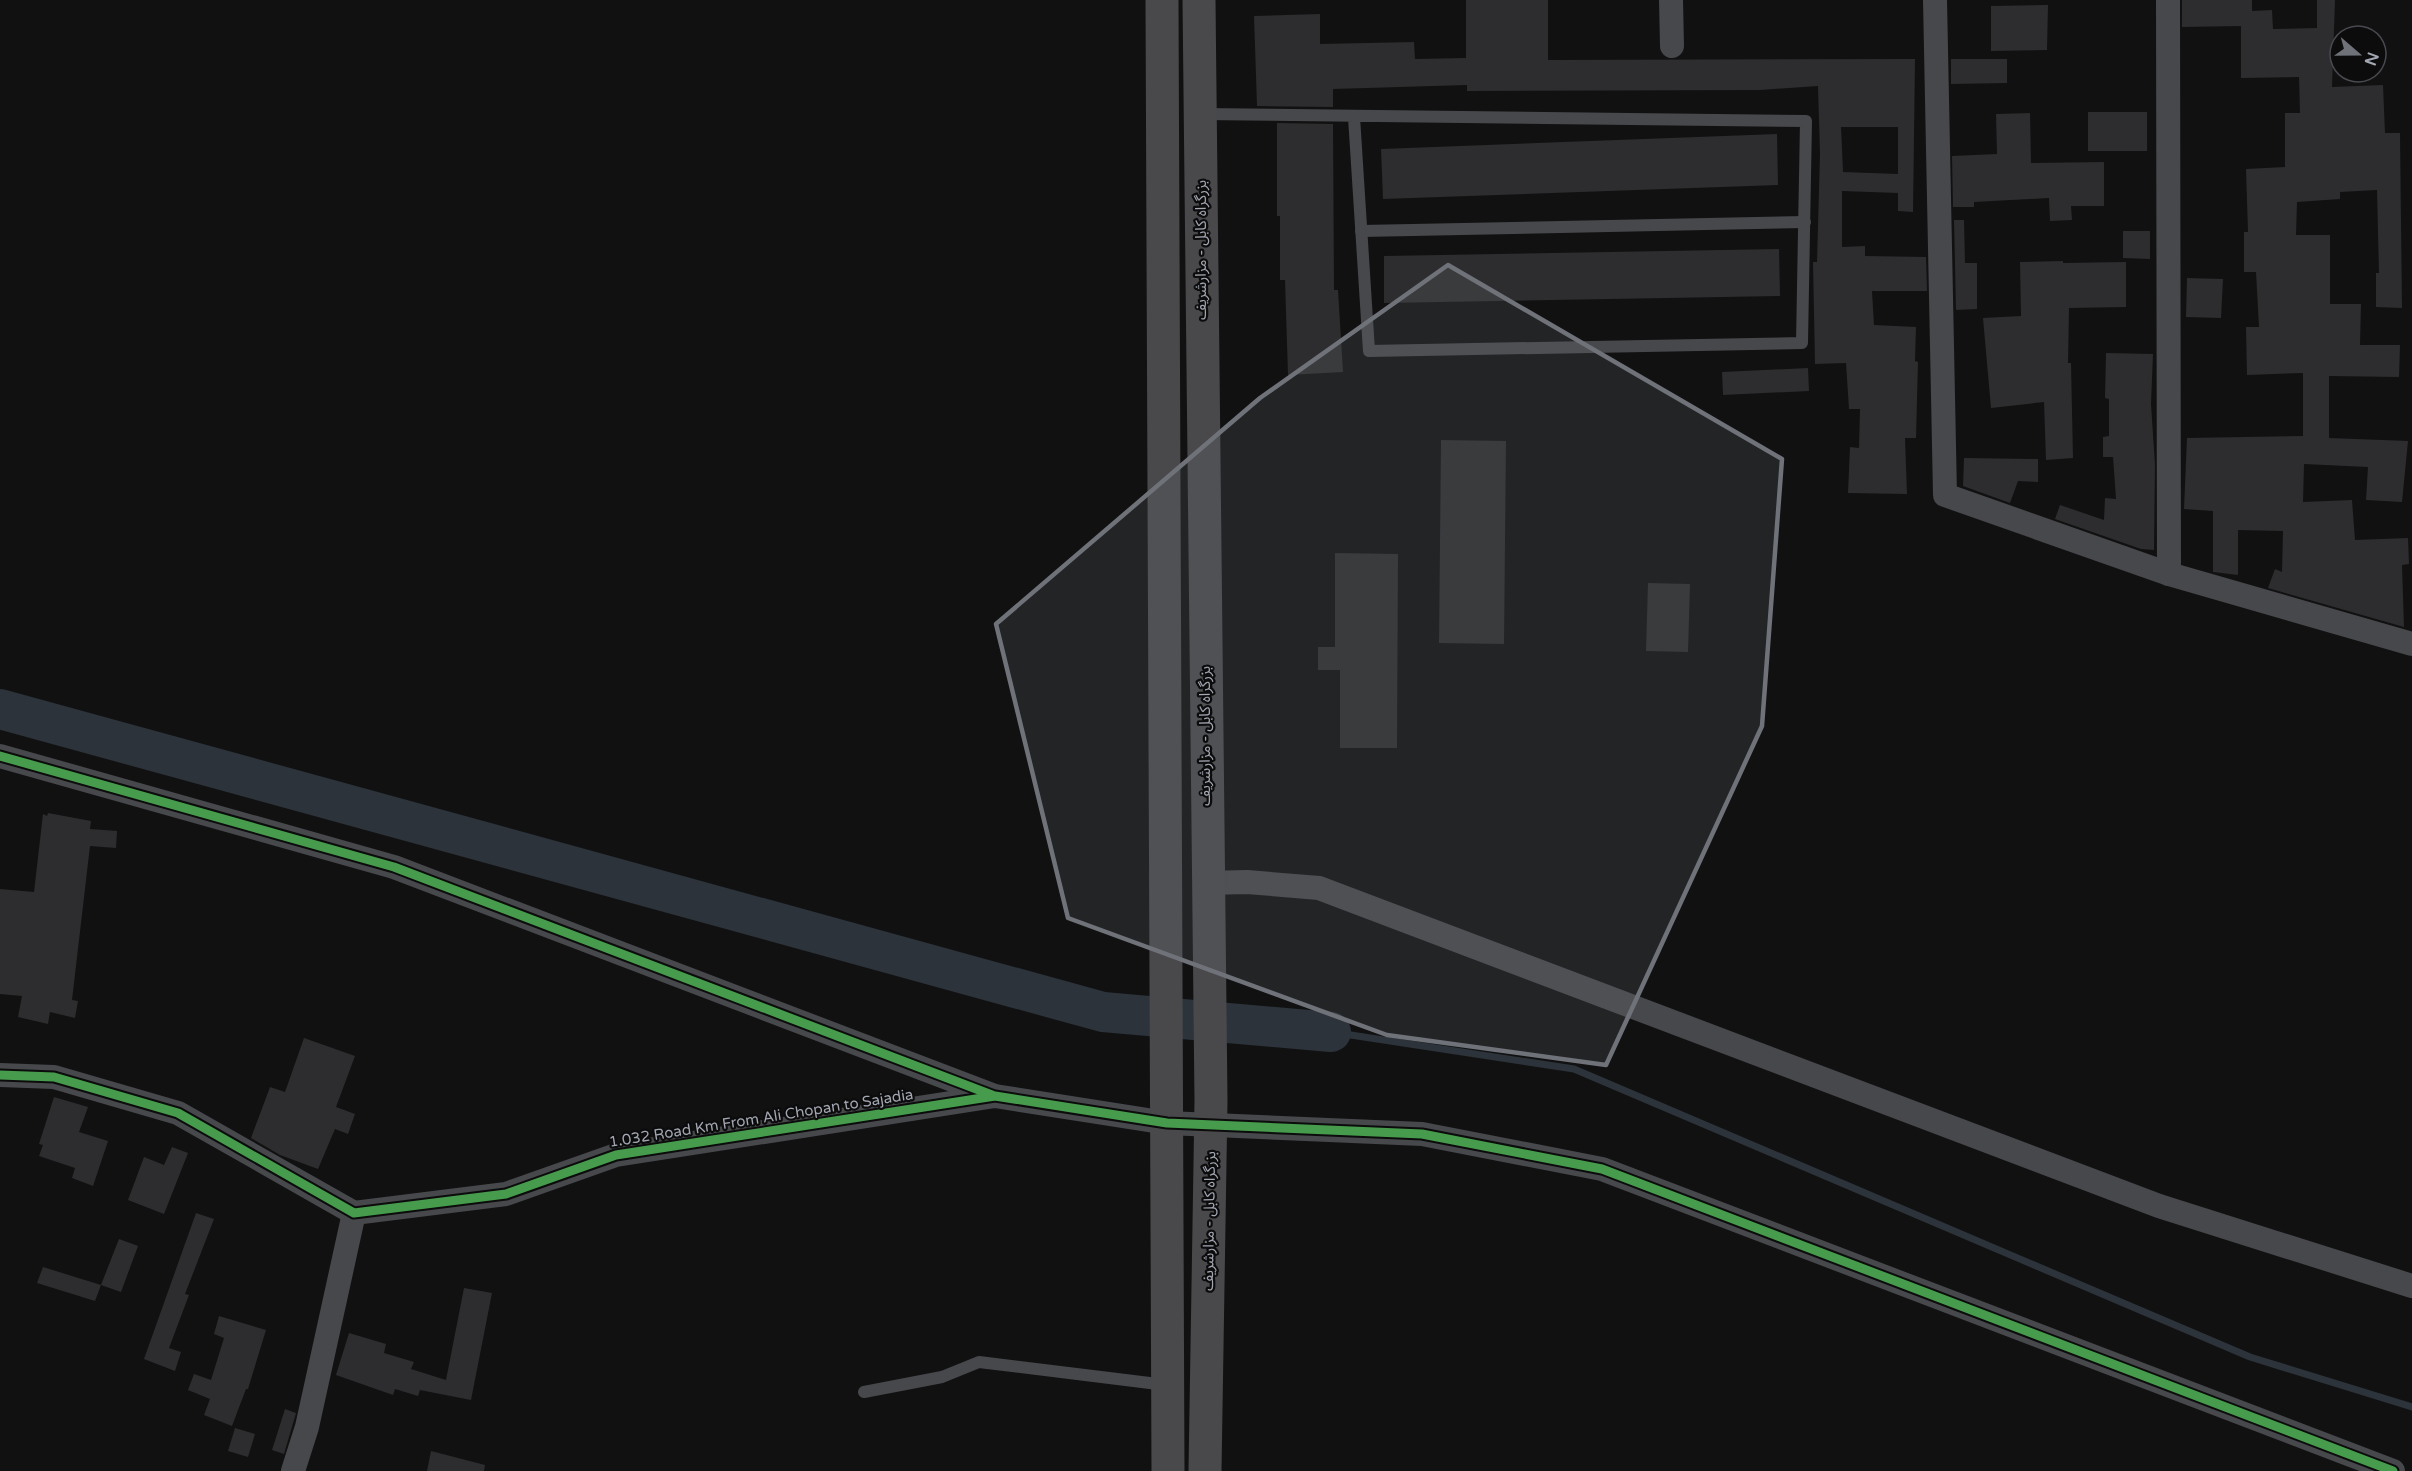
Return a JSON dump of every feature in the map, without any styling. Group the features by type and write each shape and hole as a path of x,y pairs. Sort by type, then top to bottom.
{"highway":[{"path":"1162,0 1168,1471"},
{"name":"بزرگراه کابل - مزارشریف","path":"1199,0 1207,939 1211,1112 1205,1471"}],"street":[{"path":"1671,0 1672,46"},
{"path":"1935,0 1945,495 2169,574 2412,645"},
{"path":"2168,0 2169,574"},
{"path":"0,756 394,867 995,1096"},
{"path":"1207,883 1246,882 1319,888 2159,1206 2412,1286"},
{"path":"0,1075 54,1077 178,1113 354,1213 307,1427 293,1471"},
{"name":"1.032 Road Km From Ali Chopan to Sajadia","path":"354,1213 506,1194 616,1155 995,1096 1167,1113 1211,1112 1422,1134 1602,1168 2392,1471"}],"lane":[{"path":"1200,114 1806,121 1802,343 1368,351 1354,117"},
{"path":"1361,231 1805,222"},
{"path":"864,1392 942,1377 979,1362 1167,1385"}],"highlighted area":[{"path":"1448,265 1782,459 1762,726 1606,1065 1387,1035 1068,918 996,624 1260,398"}],"building":[{"path":"1466,0 1548,0 1548,60 1915,59 1913,212 1898,211 1898,193 1842,191 1842,247 1865,246 1865,256 1926,257 1927,291 1872,291 1874,325 1916,327 1915,361 1918,362 1916,438 1905,438 1907,494 1848,493 1850,447 1859,448 1860,409 1849,409 1846,363 1815,364 1813,262 1817,262 1820,154 1818,86 1760,90 1467,91 1467,85 1333,89 1333,107 1257,106 1254,16 1320,14 1320,44 1414,42 1415,59 1466,58","holes":["1841,127 1898,127 1898,174 1843,172"]},
{"path":"2182,0 2252,0 2252,11 2272,10 2273,29 2317,28 2317,0 2335,0 2334,24 2328,24 2328,84 2332,84 2332,87 2383,85 2385,133 2400,133 2402,308 2376,307 2376,273 2379,273 2377,190 2340,192 2340,199 2297,202 2296,235 2330,235 2330,304 2361,304 2360,345 2400,345 2399,377 2329,376 2329,438 2408,441 2402,502 2366,500 2368,467 2304,464 2303,502 2352,500 2355,540 2408,538 2409,564 2402,565 2404,627 2268,588 2275,569 2282,572 2283,531 2238,530 2238,575 2213,572 2213,511 2184,509 2187,438 2303,436 2303,373 2247,375 2246,327 2259,327 2256,272 2244,272 2244,232 2248,232 2246,169 2285,167 2285,113 2300,113 2299,77 2241,78 2241,26 2182,27"},
{"path":"2048,5 2047,50 1991,51 1991,6"},
{"path":"1951,59 2007,59 2007,83 1951,84"},
{"path":"2088,112 2147,112 2147,151 2088,151"},
{"path":"2030,113 2031,163 2104,162 2104,206 2071,206 2072,220 2050,221 2049,198 1974,202 1974,207 1953,207 1952,156 1997,154 1996,114"},
{"path":"1277,123 1333,124 1334,290 1338,290 1343,372 1288,375 1285,280 1280,280 1280,216 1277,216"},
{"path":"1777,134 1778,185 1383,199 1381,149"},
{"path":"1954,220 1964,220 1965,263 1977,263 1977,309 1956,310"},
{"path":"2123,231 2150,231 2150,259 2123,258"},
{"path":"1779,249 1780,296 1384,303 1384,256"},
{"path":"2063,261 2063,263 2126,262 2126,307 2069,308 2068,363 2071,363 2073,458 2046,460 2044,402 1991,408 1983,318 2021,316 2020,262"},
{"path":"2187,278 2223,279 2221,318 2186,317"},
{"path":"2106,353 2153,354 2151,404 2155,465 2154,550 2141,549 2055,519 2060,505 2104,520 2105,498 2116,499 2113,457 2103,457 2103,437 2109,436 2109,399 2105,398"},
{"path":"1808,368 1809,391 1723,395 1722,372"},
{"path":"1441,440 1506,441 1504,644 1439,643"},
{"path":"1964,458 2038,459 2038,482 2018,481 2010,503 1963,486"},
{"path":"1335,553 1398,554 1397,748 1340,748 1340,670 1318,670 1318,647 1335,647"},
{"path":"1648,583 1690,584 1688,652 1646,651"},
{"path":"48,813 91,821 90,829 117,831 116,848 90,846 72,1000 78,1001 75,1018 50,1012 48,1024 18,1017 22,996 0,994 0,889 34,892 43,814 47,816"},
{"path":"304,1038 355,1056 336,1107 355,1114 348,1134 335,1129 318,1169 280,1155 251,1138 270,1087 285,1092"},
{"path":"54,1097 88,1107 79,1132 108,1141 93,1186 72,1178 75,1168 39,1156 43,1145 39,1144"},
{"path":"172,1147 188,1153 164,1214 128,1200 144,1157 164,1165"},
{"path":"196,1213 214,1219 185,1294 189,1295 169,1348 181,1352 175,1371 144,1359"},
{"path":"119,1239 138,1246 121,1292 101,1285"},
{"path":"43,1267 101,1285 95,1301 37,1283"},
{"path":"464,1288 492,1293 471,1400 420,1390 418,1396 395,1389 393,1395 336,1375 349,1333 386,1344 384,1353 414,1362 411,1369 446,1380"},
{"path":"219,1316 266,1330 248,1389 246,1389 232,1426 204,1415 210,1399 188,1390 194,1374 211,1380 224,1338 214,1334"},
{"path":"285,1409 296,1413 284,1454 272,1450"},
{"path":"235,1428 255,1434 248,1457 228,1451"},
{"path":"431,1451 485,1465 484,1471 427,1471"}],"waterway":[{"path":"0,709 1103,1012 1331,1032"},
{"path":"1331,1032 1574,1069 2250,1357 2412,1407"}],"cycle path":[{"path":"0,756 394,867 992,1095"},
{"path":"0,1075 54,1077 178,1113 354,1213 506,1194 616,1155 995,1096 1167,1123 1422,1134 1602,1169 2393,1471"}]}
